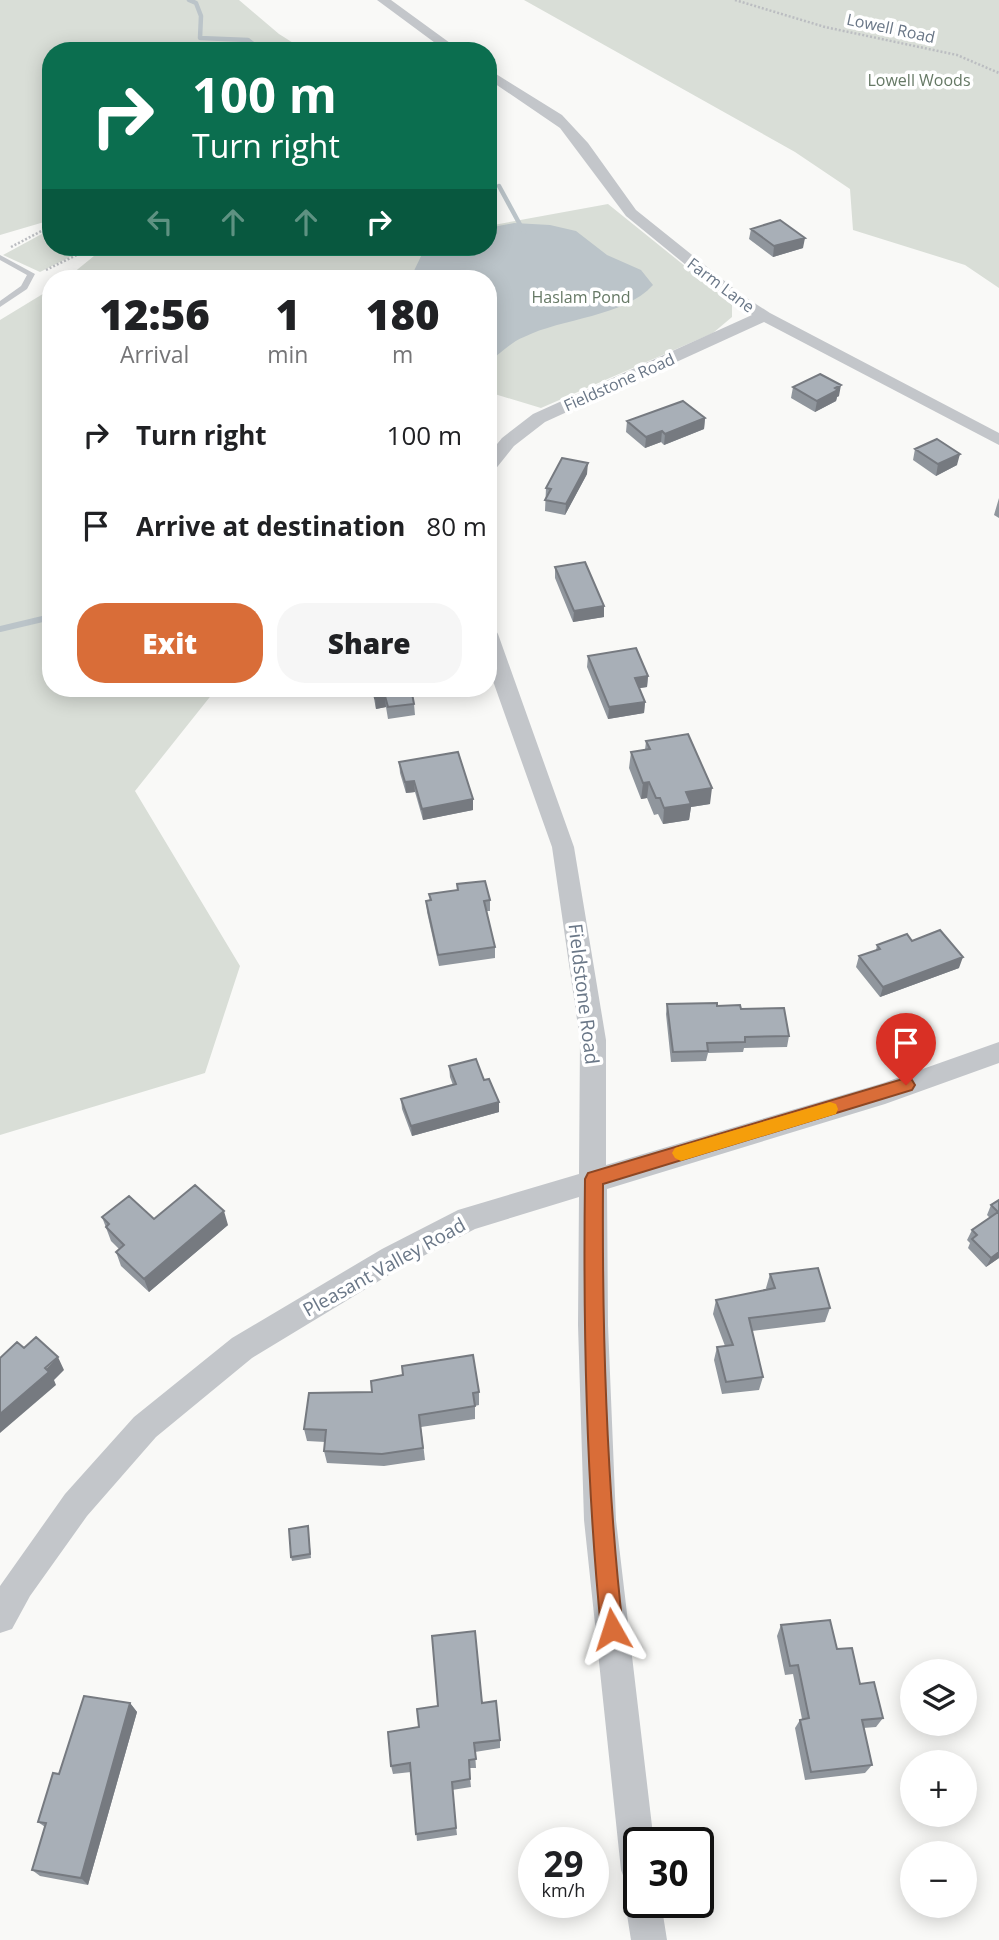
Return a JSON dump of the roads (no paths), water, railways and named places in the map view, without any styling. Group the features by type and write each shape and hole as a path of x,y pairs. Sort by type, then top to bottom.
{"street":[{"path":"383,0 442,42"},
{"name":"Farm Lane","path":"497,79 564,124 590,155 617,197 631,213 736,298 764,316 999,440"},
{"name":"Fieldstone Road","path":"497,456 508,442 539,418 764,316"},
{"name":"Fieldstone Road","path":"497,662 563,847 593,1040 593,1325 600,1520 634,1827"},
{"name":"Pleasant Valley Road","path":"0,1617 19,1585 76,1505 145,1427 242,1348 392,1258 468,1219 885,1093 999,1052"},
{"path":"646,1918 649,1940"}],"lane":[{"path":"0,257 32,274 24,287 0,305"}],"waterway":[{"path":"189,0 196,3 201,16 200,38 251,42"},
{"path":"499,186 524,232"},
{"path":"0,629 42,619"}],"park label":[{"name":"Lowell Woods","path":"919,80"},
{"name":"Haslam Pond","path":"581,297"}]}
